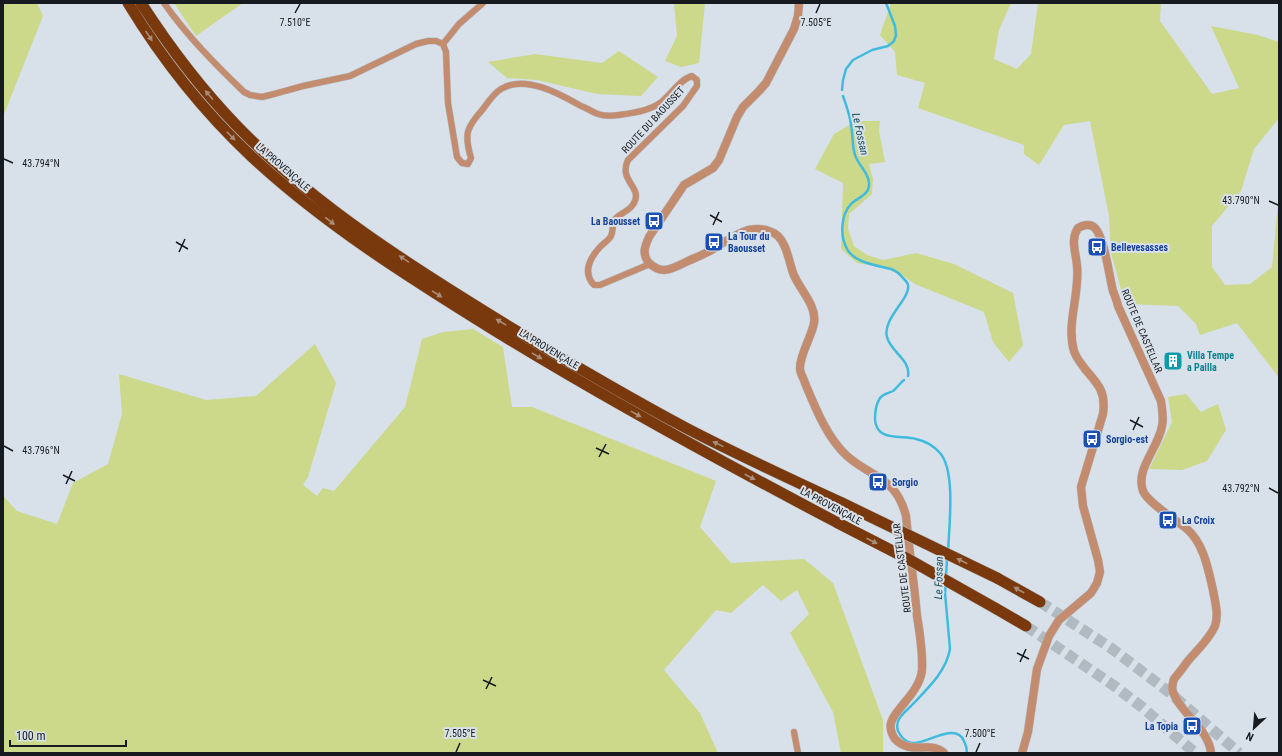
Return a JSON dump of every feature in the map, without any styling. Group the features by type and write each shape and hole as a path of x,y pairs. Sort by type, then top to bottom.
{"highway":[{"name":"LA PROVENÇALE","path":"128,3 156,46 191,92 221,126 250,155 278,180 337,226 398,268 688,429 997,578 1040,602"},
{"name":"LA PROVENÇALE","path":"141,3 166,42 190,74 238,127 273,160 326,204 470,309 602,395 908,560 1026,626"}],"street":[{"path":"164,3 189,35 244,92 250,95 262,97 350,76 416,44 428,41 436,41 443,44 459,24 483,3"},
{"path":"650,264 644,252 645,246 650,237 684,185 713,168 719,160 737,117 743,107 766,83 794,29 798,16 799,3"},
{"name":"ROUTE DU BAOUSSET","path":"443,44 446,52 448,103 457,157 462,163 468,164 471,158 466,142 467,133 471,124 500,89 509,85 518,83 530,84 555,92 597,114 606,116 644,110 659,104 686,78 692,76 697,80 697,86 682,106 628,160 625,167 626,175 636,193 635,201 630,208 615,219 612,225 613,231 611,237 592,257 589,264 588,274 594,285 600,285 650,264"},
{"name":"ROUTE DE CASTELLAR","path":"1022,753 1028,732 1037,669 1049,636 1059,620 1091,593 1097,583 1100,572 1083,506 1081,487 1105,403 1102,392 1095,380 1079,361 1074,351 1071,333 1077,268 1074,236 1078,228 1085,225 1092,227 1099,234 1118,306 1159,396 1162,407 1162,426 1158,439 1142,474 1141,482 1144,492 1149,500 1188,530 1196,540 1206,562 1217,608 1217,618 1214,626 1204,642 1174,679 1172,686 1173,692 1180,704 1205,736 1211,753"},
{"name":"ROUTE DE CASTELLAR","path":"650,264 657,269 664,270 676,267 747,230 758,229 769,231 778,236 784,244 794,274 814,313 814,322 801,361 800,369 808,390 826,430 836,445 848,456 884,480 892,488 903,505 906,516 921,649 922,672 917,686 891,720 890,728 895,738 910,750 937,748 944,753"},
{"path":"794,732 798,753"}],"green space":[{"path":"3,3 37,3 43,16 3,117"},
{"path":"174,3 243,3 196,36"},
{"path":"674,3 705,3 699,63 681,67 665,61 677,36"},
{"path":"891,3 1011,3 999,30 994,59 1017,69 1031,54 1038,3 1161,3 1160,21 1212,94 1239,88 1211,26 1258,35 1279,42 1279,118 1254,149 1241,191 1212,226 1212,267 1225,285 1250,284 1272,267 1279,203 1279,378 1237,323 1200,335 1196,324 1178,306 1125,304 1111,253 1109,216 1090,121 1064,125 1039,165 1024,154 1024,145 918,108 925,83 897,75 895,52 880,35"},
{"path":"619,51 658,77 641,96 597,94 537,80 507,78 488,62 535,54 602,63"},
{"path":"856,121 880,121 879,131 885,162 869,164 873,179 872,194 849,214 848,229 854,246 867,255 883,260 916,253 954,264 1013,293 1023,345 1009,362 993,342 984,312 915,284 893,269 857,263 841,249 843,183 815,169 834,134"},
{"path":"473,329 503,347 512,407 532,407 716,481 700,527 731,563 804,559 833,583 883,720 883,753 841,753 833,712 790,633 809,614 797,590 781,601 763,585 731,613 716,610 664,670 700,713 718,753 3,753 3,496 17,511 57,524 73,483 108,464 122,414 119,374 206,400 256,396 315,344 336,383 308,477 303,485 317,496 323,488 334,491 405,407 422,339 443,332"},
{"path":"1186,394 1201,412 1218,404 1226,430 1207,461 1182,470 1149,469 1172,422 1168,397"}],"waterway":[{"name":"Le Fossan","path":"842,90 846,69 853,60 872,50 888,46 894,41 896,35 895,26 886,3"},
{"name":"Le Fossan","path":"843,96 850,118 855,155 869,181 867,191 851,204 845,214 842,225 844,242 849,252 854,257 859,260 893,270 908,283 908,290 892,316 887,330 889,342 906,365 908,376"},
{"name":"Le Fossan","path":"904,380 893,391 880,398 876,411 876,426 884,434 890,436 910,438 926,442 938,450 945,461 950,486 948,552"},
{"name":"Le Fossan","path":"946,577 947,559"},
{"name":"Le Fossan","path":"946,584 945,593 950,649 948,657 935,680 900,717 897,728 903,738 911,743 920,742 948,733 955,733 964,741 967,753"}],"tunnel":[{"path":"1040,602 1111,648 1169,692 1239,753"},
{"path":"1026,626 1113,685 1142,707 1195,753"}],"place":[{"name":"La Baousset","path":"654,221"},
{"name":"La Tour du Baousset","path":"714,242"},
{"name":"Bellevesasses","path":"1097,247"},
{"name":"Villa Tempe a Pailla","path":"1173,361"},
{"name":"Sorgio-est","path":"1092,439"},
{"name":"Sorgio","path":"878,482"},
{"name":"La Croix","path":"1168,520"},
{"name":"La Topia","path":"1192,726"}]}
